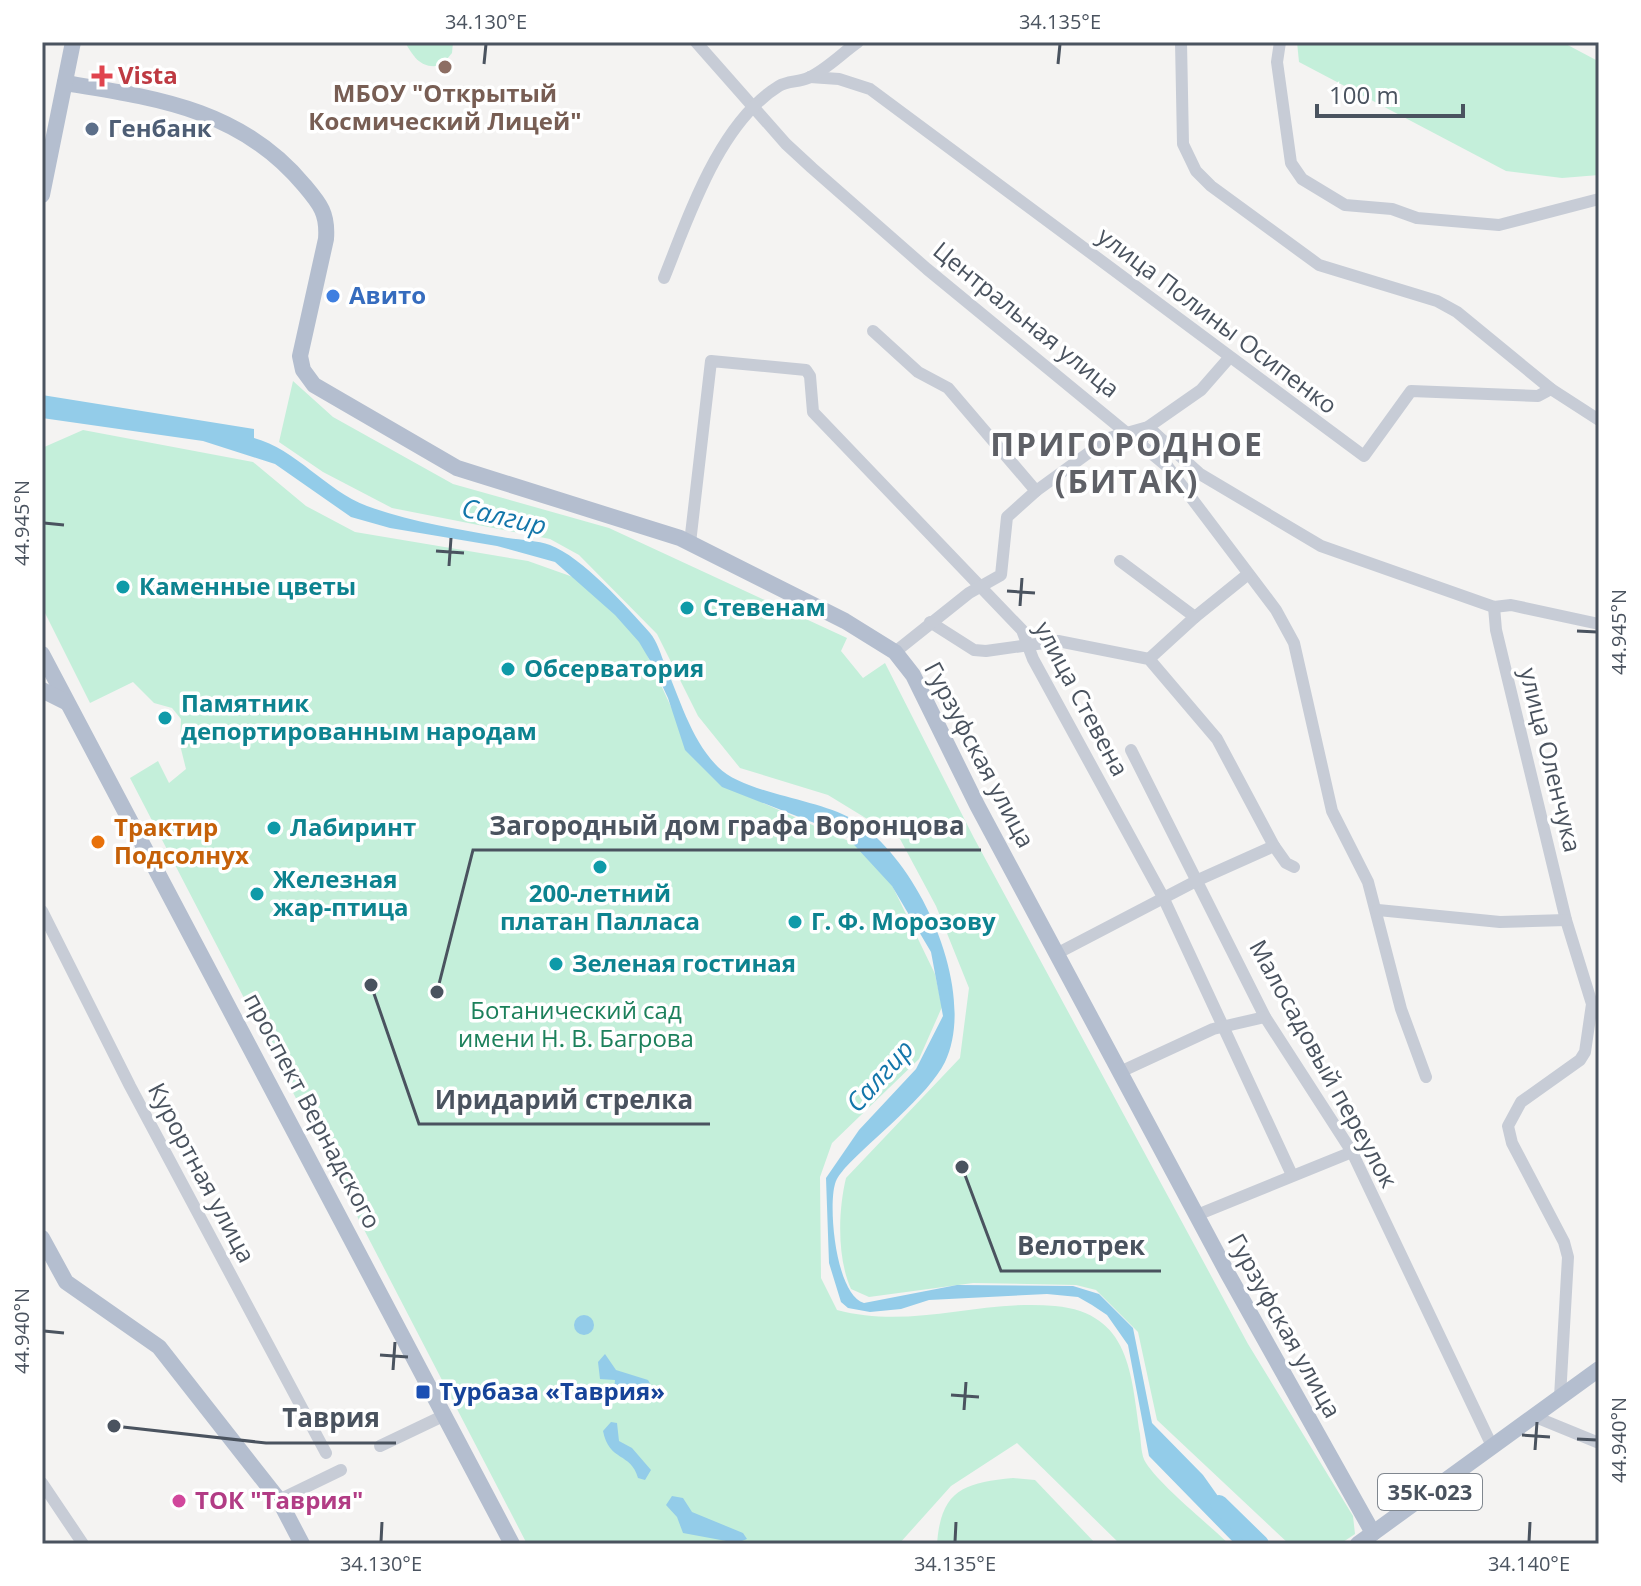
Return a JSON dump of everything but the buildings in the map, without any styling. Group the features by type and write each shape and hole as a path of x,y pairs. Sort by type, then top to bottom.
{"main road":[{"path":"42,195 73,42"},
{"name":"Гурзуфская улица","path":"65,83 206,112 236,127 294,174 323,208 328,220 326,239 300,356 303,370 314,385 457,468 640,523 690,543 845,621 895,652 913,675 970,793 1197,1215 1373,1533"},
{"name":"проспект Вернадского","path":"42,654 512,1544"},
{"path":"42,690 66,702"},
{"path":"42,1238 66,1282 143,1332 159,1347 279,1500 302,1544"},
{"name":"35К-023","path":"1358,1544 1599,1369"}],"street":[{"name":"Центральная улица","path":"696,42 755,105 786,144 851,203 1168,467 1276,610 1294,643 1332,811 1368,882 1378,910 1386,958 1426,1077"},
{"path":"664,278 697,195 716,158 755,105 779,86 810,77 858,42"},
{"path":"1181,42 1183,144 1196,171 1211,186 1319,265 1437,301 1457,312 1551,389 1599,420"},
{"path":"1280,42 1277,62 1291,163 1302,179 1345,205 1392,209 1417,218 1499,225 1599,199"},
{"name":"улица Полины Осипенко","path":"810,77 839,79 870,89 1364,456 1411,391 1538,396 1551,389"},
{"path":"873,331 918,372 948,388 1036,491"},
{"path":"895,652 930,622 1001,575 1004,566 1003,526 1007,517 1036,491 1109,438 1148,427 1201,390 1229,358"},
{"name":"улица Стевена","path":"690,543 711,361 806,370 810,376 813,412 1022,630 1163,897 1292,1175"},
{"path":"1109,438 1111,418"},
{"path":"1141,443 1148,427"},
{"path":"1148,427 1200,474 1321,546 1494,607 1511,605 1599,624"},
{"path":"1120,561 1195,617"},
{"path":"1149,659 1247,575"},
{"name":"улица Оленчука","path":"1494,607 1496,630 1566,920 1595,1006 1585,1052 1580,1060 1521,1102 1508,1126 1512,1143 1564,1242 1568,1257 1560,1397"},
{"path":"930,622 974,650 1058,641 1149,659 1217,739 1274,846 1286,863 1294,867"},
{"name":"Малосадовый переулок","path":"1131,750 1265,1017 1352,1152 1492,1446"},
{"path":"1058,953 1163,897 1274,846"},
{"path":"1378,910 1500,922 1566,920"},
{"name":"Курортная улица","path":"42,911 130,1086 326,1453"},
{"path":"1120,1072 1224,1025 1265,1017"},
{"path":"1197,1215 1352,1152"},
{"path":"380,1446 445,1415"},
{"path":"1533,1416 1599,1443"},
{"path":"279,1500 341,1470"},
{"path":"42,1483 83,1544"}],"green space":[{"path":"405,42 453,42 452,53 442,65 429,66 415,58"},
{"path":"1297,42 1562,42 1596,60 1599,65 1599,175 1562,178 1506,171 1299,62"},
{"path":"293,381 333,417 453,484 609,528 847,638 841,651 863,678 885,663 974,838 1248,1344 1353,1516 1355,1534 1340,1544 1289,1544 1157,1420 1138,1332 1096,1290 1076,1285 973,1283 869,1297 851,1289 843,1263 840,1234 846,1178 960,1058 969,988 936,906 900,839 828,795 740,768 698,716 657,634 579,555 550,539 392,508 323,472 279,442"},
{"name":"Ботанический сад имени Н. В. Багрова","path":"83,430 253,462 306,506 355,532 528,561 573,577 616,613 642,644 672,709 723,785 853,843 890,881 935,974 942,1007 919,1059 832,1143 820,1177 821,1278 837,1310 892,1317 1000,1306 1055,1306 1080,1311 1099,1321 1113,1334 1123,1350 1134,1390 1146,1463 1173,1493 1229,1544 1120,1544 1017,1443 951,1486 899,1544 527,1544 130,778 158,761 169,783 186,769 180,745 181,719 172,708 154,703 133,682 90,703 42,607 42,448"},
{"path":"1013,1478 1035,1480 1096,1544 937,1544 944,1512 958,1493 981,1483"}],"water":[{"path":"42,395 254,429 254,438 283,451 338,490 367,506 434,524 545,543 563,551 603,584 652,636 693,732 718,767 745,784 837,812 876,837 899,862 936,927 948,963 954,999 953,1032 945,1062 937,1075 913,1103 845,1168 836,1182 833,1212 836,1250 847,1284 854,1297 864,1303 957,1285 1073,1286 1099,1294 1133,1328 1152,1423 1203,1475 1252,1544 1235,1544 1149,1456 1128,1345 1107,1315 1092,1305 1078,1297 1047,1294 929,1300 901,1309 870,1312 848,1308 841,1302 829,1263 826,1178 859,1130 916,1069 943,1016 931,952 892,886 845,835 722,787 685,750 668,698 652,664 639,642 615,615 555,562 497,546 390,528 351,517 275,464 203,441 42,418"},
{"path":"580,1315 588,1315 594,1325 588,1335 580,1335 574,1329 574,1321"},
{"path":"605,1354 616,1370 648,1380 651,1385 641,1394 628,1397 624,1390 614,1391 615,1380 600,1379 598,1362"},
{"path":"611,1422 617,1423 619,1441 632,1448 651,1470 645,1480 638,1478 630,1464 610,1448 603,1431"},
{"path":"672,1496 683,1498 692,1512 743,1533 747,1539 737,1543 683,1533 677,1517 666,1505"}],"waterway":[{"name":"Салгир","path":"1219,1504 1260,1544"}],"place":[{"name":"МБОУ \"Открытый Космический Лицей\"","path":"445,67"},
{"name":"Vista","path":"102,76"},
{"name":"Генбанк","path":"92,129"},
{"name":"Авито","path":"333,296"},
{"name":"Каменные цветы","path":"123,587"},
{"name":"Стевенам","path":"687,608"},
{"name":"Обсерватория","path":"508,669"},
{"name":"Памятник депортированным народам","path":"165,718"},
{"name":"Лабиринт","path":"274,828"},
{"name":"Трактир Подсолнух","path":"98,842"},
{"name":"200-летний платан Палласа","path":"600,867"},
{"name":"Железная жар-птица","path":"257,894"},
{"name":"Г. Ф. Морозову","path":"795,922"},
{"name":"Зеленая гостиная","path":"556,964"},
{"name":"Иридарий стрелка","path":"371,985"},
{"name":"Загородный дом графа Воронцова","path":"437,992"},
{"name":"Велотрек","path":"962,1167"},
{"name":"Турбаза «Таврия»","path":"423,1392"},
{"name":"Таврия","path":"114,1426"},
{"name":"ТОК \"Таврия\"","path":"179,1501"}],"district":[{"name":"ПРИГОРОДНОЕ (БИТАК)","path":"1127,464"}]}
